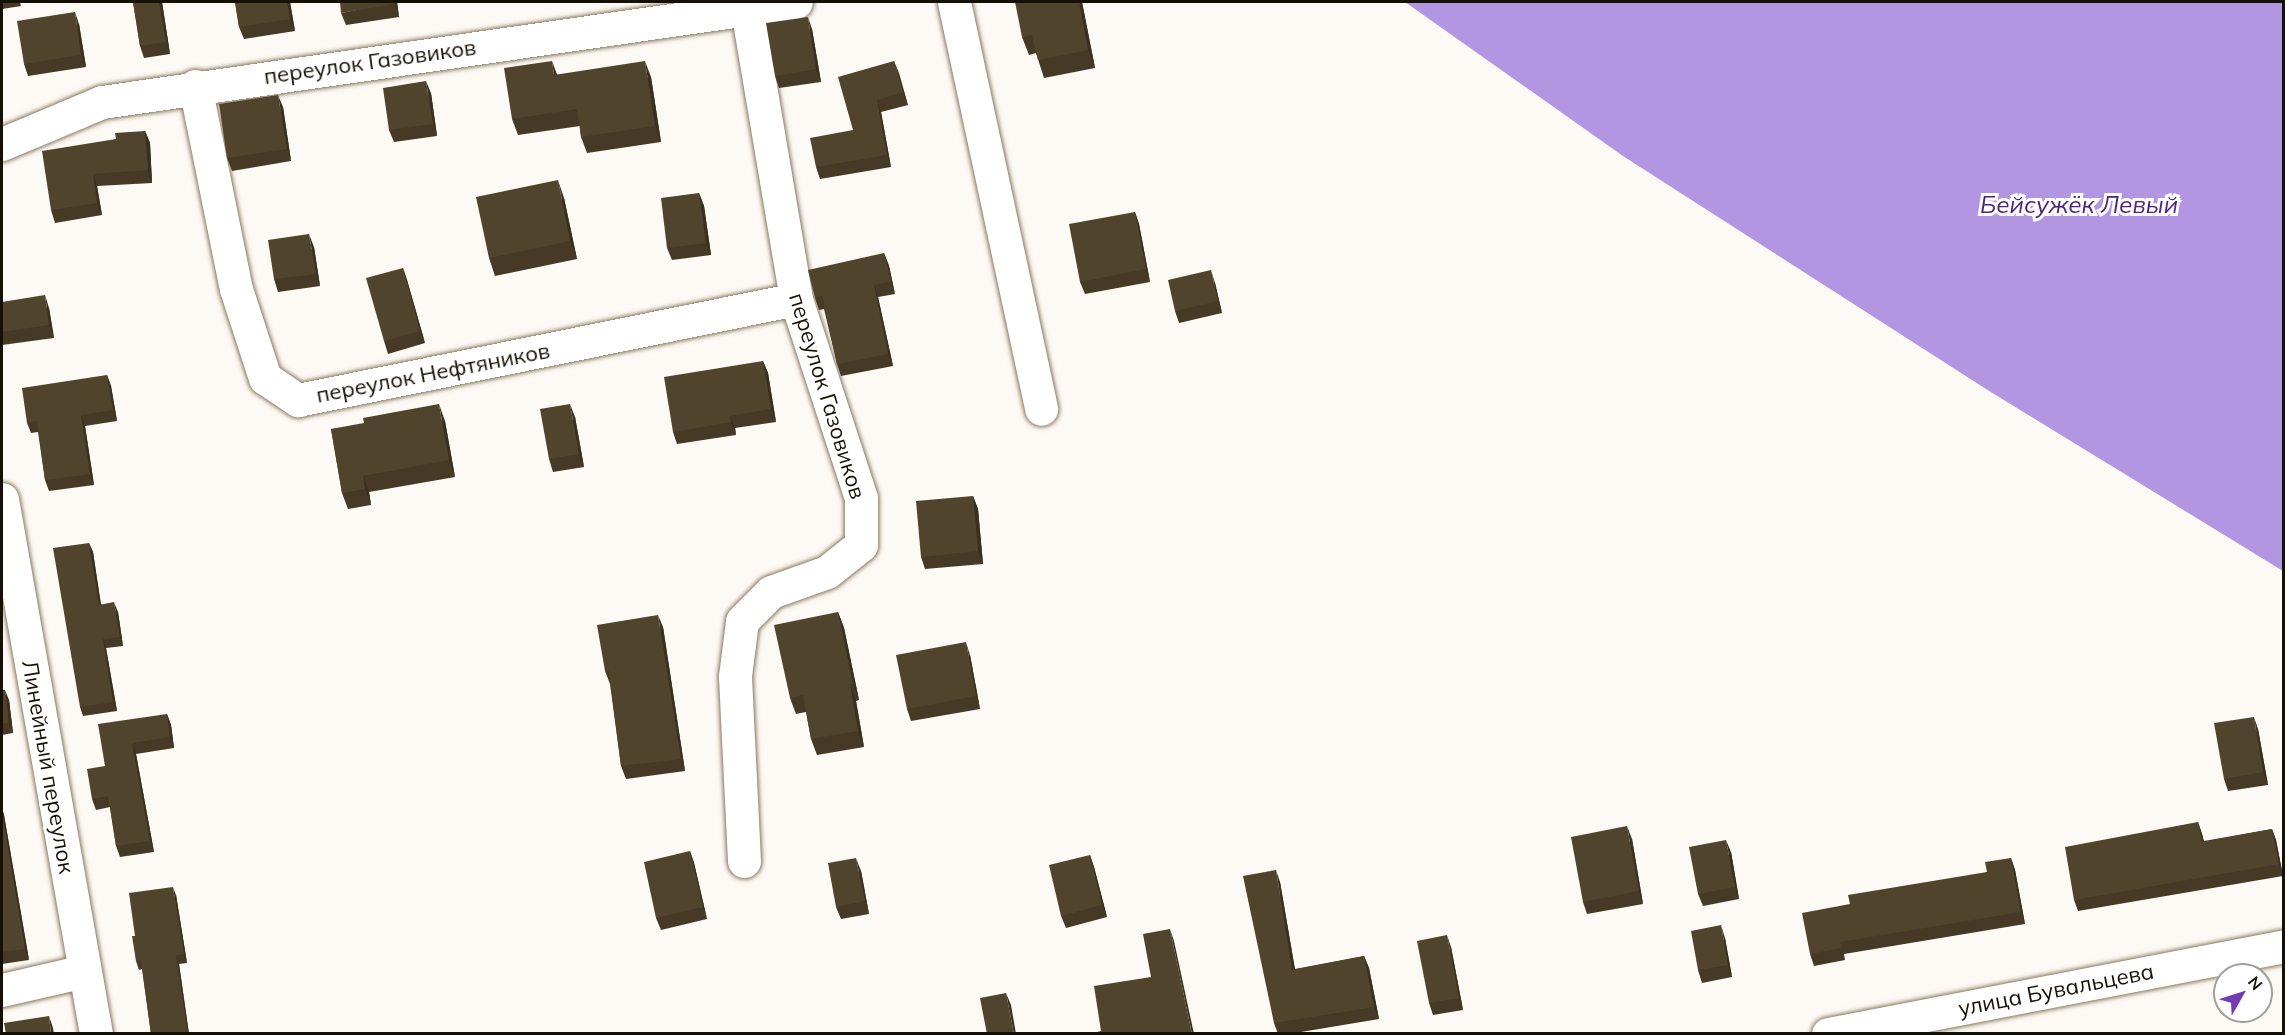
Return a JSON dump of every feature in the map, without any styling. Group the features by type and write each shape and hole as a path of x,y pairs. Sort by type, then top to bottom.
{"street":[{"name":"переулок Газовиков","path":"2,144 102,102 195,86 796,2"},
{"path":"954,2 1041,409"},
{"name":"переулок Газовиков","path":"744,861 735,676 742,621 771,592 827,572 861,545 861,498 796,299 747,10"},
{"name":"переулок Нефтяников","path":"195,86 243,311 265,378 298,400 796,299"},
{"name":"Линейный переулок","path":"2,499 14,652 96,1034"},
{"name":"улица Бувальцева","path":"1828,1034 2283,946"},
{"path":"2,990 84,972"}],"water":[{"name":"Бейсужёк Левый","path":"1405,2 2283,2 2283,571 1986,389 1623,156"}],"building":[{"path":"133,2 159,2 166,42 140,46"},
{"path":"235,2 287,2 290,19 239,27"},
{"path":"340,2 394,2 395,4 341,13"},
{"path":"1015,2 1079,2 1088,50 1038,60 1032,35 1022,37"},
{"path":"75,12 81,55 24,64 17,21"},
{"path":"808,17 816,69 775,76 766,23"},
{"path":"552,61 554,75 645,61 655,126 581,137 577,109 512,119 504,68"},
{"path":"894,61 903,92 877,100 887,155 816,167 810,138 853,130 838,77"},
{"path":"426,81 433,124 389,130 383,88"},
{"path":"278,95 287,149 227,158 219,104"},
{"path":"145,131 148,170 93,174 97,203 51,210 42,151 116,139 115,133"},
{"path":"558,180 570,241 489,258 476,197"},
{"path":"699,193 706,243 667,248 661,198"},
{"path":"1135,212 1146,269 1080,282 1069,224"},
{"path":"309,234 316,274 274,279 268,240"},
{"path":"884,253 891,281 874,285 888,354 837,364 822,296 815,298 808,270"},
{"path":"403,268 420,331 384,341 366,278"},
{"path":"1211,270 1218,301 1175,311 1168,280"},
{"path":"45,295 49,325 2,332 2,302"},
{"path":"763,361 771,409 730,416 731,422 673,432 664,377"},
{"path":"107,375 113,410 81,415 90,474 45,480 37,421 27,423 22,388"},
{"path":"439,404 449,460 363,476 365,489 342,493 331,429 364,423 363,418"},
{"path":"570,404 579,454 549,459 540,409"},
{"path":"973,496 978,551 921,557 916,501"},
{"path":"89,543 99,605 114,602 120,637 103,639 113,702 80,707 53,548"},
{"path":"838,612 853,684 850,684 858,731 811,739 803,695 790,698 774,625"},
{"path":"658,615 681,759 621,766 609,671 605,671 597,625"},
{"path":"966,642 976,696 907,709 896,655"},
{"path":"2,690 5,690 9,723 2,724"},
{"path":"167,714 170,737 132,743 150,841 116,846 108,796 92,799 87,769 105,766 98,724"},
{"path":"2254,717 2263,772 2224,779 2214,723"},
{"path":"2,813 25,949 2,952"},
{"path":"2198,822 2202,842 2272,829 2279,864 2074,900 2065,847"},
{"path":"1627,826 1639,891 1583,902 1571,837"},
{"path":"1726,840 1735,887 1698,894 1689,847"},
{"path":"690,851 703,907 656,918 644,862"},
{"path":"1090,855 1102,905 1061,916 1049,865"},
{"path":"856,858 865,901 836,907 828,863"},
{"path":"2011,858 2021,912 1840,942 1841,948 1810,954 1802,913 1850,904 1848,895 1987,872 1985,862"},
{"path":"1276,870 1292,970 1364,956 1374,1007 1274,1023 1243,876"},
{"path":"173,887 184,954 176,955 188,1034 151,1034 141,960 136,961 132,936 135,936 129,893"},
{"path":"1721,925 1728,965 1698,970 1691,931"},
{"path":"1170,929 1192,1034 1089,1034 1101,1031 1094,986 1151,977 1143,934"},
{"path":"1447,935 1459,998 1429,1003 1417,941"},
{"path":"1006,993 1014,1034 987,1034 980,998"},
{"path":"49,1016 51,1034 6,1034 4,1023"}]}
